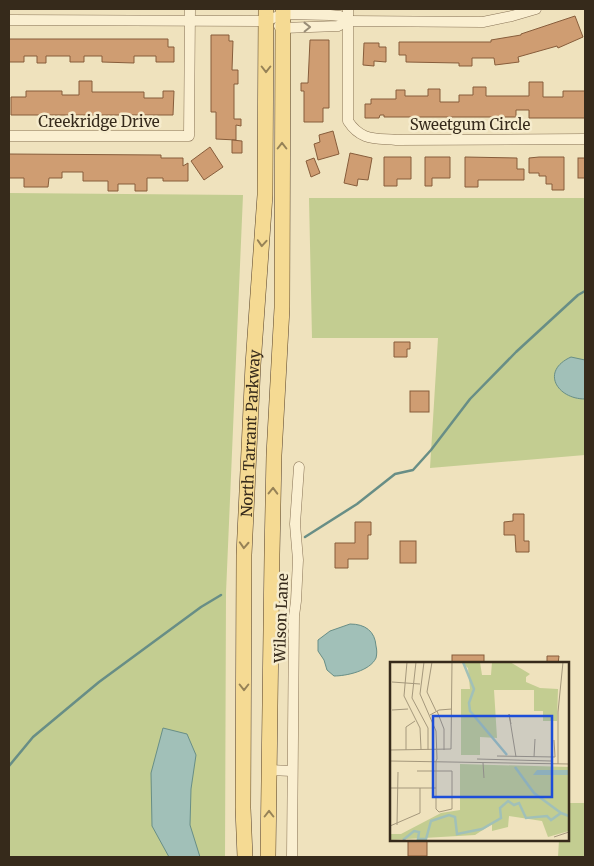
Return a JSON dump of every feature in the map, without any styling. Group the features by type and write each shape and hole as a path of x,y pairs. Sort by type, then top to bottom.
{"main road":[{"name":"North Tarrant Parkway","path":"245,857 243,808 244,555 253,365 265,195 266,15"},
{"name":"North Tarrant Parkway","path":"268,857 274,455 282,308 283,17"}],"street":[{"path":"71,9 71,20"},
{"path":"190,9 190,20"},
{"path":"348,9 348,22"},
{"path":"9,20 190,20 266,15 283,17 330,15 340,16 348,22 483,22 536,9"},
{"name":"Creekridge Drive","path":"9,136 189,136 190,20"},
{"name":"Sweetgum Circle","path":"348,22 348,121 356,132 373,138 396,140 585,139"},
{"name":"Wilson Lane","path":"292,857 294,616 298,560 295,524 299,467"},
{"path":"269,770 292,771"}],"green space":[{"path":"9,193 243,195 226,593 225,857 9,857"},
{"path":"309,198 585,198 585,455 430,468 438,338 312,338"},
{"path":"569,803 585,803 585,857 558,857 559,841 569,841"}],"water":[{"path":"571,357 585,360 585,399 575,398 567,394 556,383 554,376 556,369"},
{"path":"350,624 360,625 371,632 374,636 377,650 376,658 373,663 363,669 351,674 334,676 327,670 324,660 318,651 318,640 330,631"},
{"path":"163,728 187,734 196,755 191,789 190,825 200,857 169,857 152,826 151,773"}],"building":[{"path":"575,16 583,37 558,48 557,46 518,57 519,62 495,65 494,58 472,58 472,66 459,66 459,63 406,62 406,55 399,55 399,42 491,42 491,40 521,35"},
{"path":"211,35 229,35 229,41 233,41 232,70 238,70 238,84 234,84 234,119 241,119 241,126 236,125 236,140 216,139 216,112 211,112"},
{"path":"9,39 168,39 168,47 174,47 174,62 156,62 156,56 134,56 134,63 102,62 102,56 84,56 84,62 70,62 70,56 46,56 46,63 37,63 37,56 24,56 24,62 9,62"},
{"path":"310,40 329,40 329,108 323,108 323,122 304,122 304,91 301,91 301,83 308,83"},
{"path":"364,43 379,43 379,47 386,47 386,62 374,61 374,66 363,65"},
{"path":"79,81 92,81 92,92 144,92 144,98 163,98 163,91 174,91 173,115 11,115 11,97 26,97 26,91 62,91 62,95 79,95"},
{"path":"529,82 543,82 543,97 563,97 563,91 585,91 585,118 529,118 529,110 516,110 516,117 384,117 384,115 380,115 379,118 365,118 365,104 371,104 371,99 396,99 396,90 405,90 405,96 428,96 428,89 440,89 440,102 459,102 459,95 473,95 473,87 486,87 486,96 529,96"},
{"path":"333,131 339,154 318,160 314,144 320,142 319,135"},
{"path":"232,140 242,141 242,153 232,153"},
{"path":"210,147 223,167 204,180 191,161"},
{"path":"350,153 372,158 368,180 358,179 357,186 344,183"},
{"path":"9,154 161,155 161,158 183,158 183,166 188,163 188,181 163,181 163,178 147,178 147,191 135,191 135,184 118,184 118,191 108,191 108,181 83,181 83,172 62,172 62,178 49,178 48,187 24,187 24,178 9,178"},
{"path":"384,157 411,157 411,179 397,179 397,186 384,186"},
{"path":"425,157 450,157 450,178 432,178 432,186 425,186"},
{"path":"465,157 517,158 517,169 524,169 524,180 478,180 478,187 465,187"},
{"path":"564,157 564,190 552,190 552,184 546,184 546,176 539,176 539,173 529,173 529,158"},
{"path":"314,158 320,173 311,177 306,161"},
{"path":"578,158 585,158 585,178 578,178"},
{"path":"394,342 410,342 410,349 407,349 407,357 394,357"},
{"path":"410,391 429,391 429,412 410,412"},
{"path":"513,514 524,514 524,541 529,541 529,552 516,552 515,535 504,535 504,522 513,521"},
{"path":"355,522 371,522 371,535 368,535 368,559 348,559 348,568 335,568 335,543 355,543"},
{"path":"400,541 416,541 416,563 400,563"},
{"path":"452,655 484,655 484,662 452,662"},
{"path":"547,656 559,656 558,662 547,662"},
{"path":"408,841 427,841 427,856 408,856"}],"waterway":[{"path":"305,537 357,504 395,474 413,470 431,450 470,399 516,352 578,295 585,291"},
{"path":"9,766 33,737 99,682 201,607 221,595"}]}
